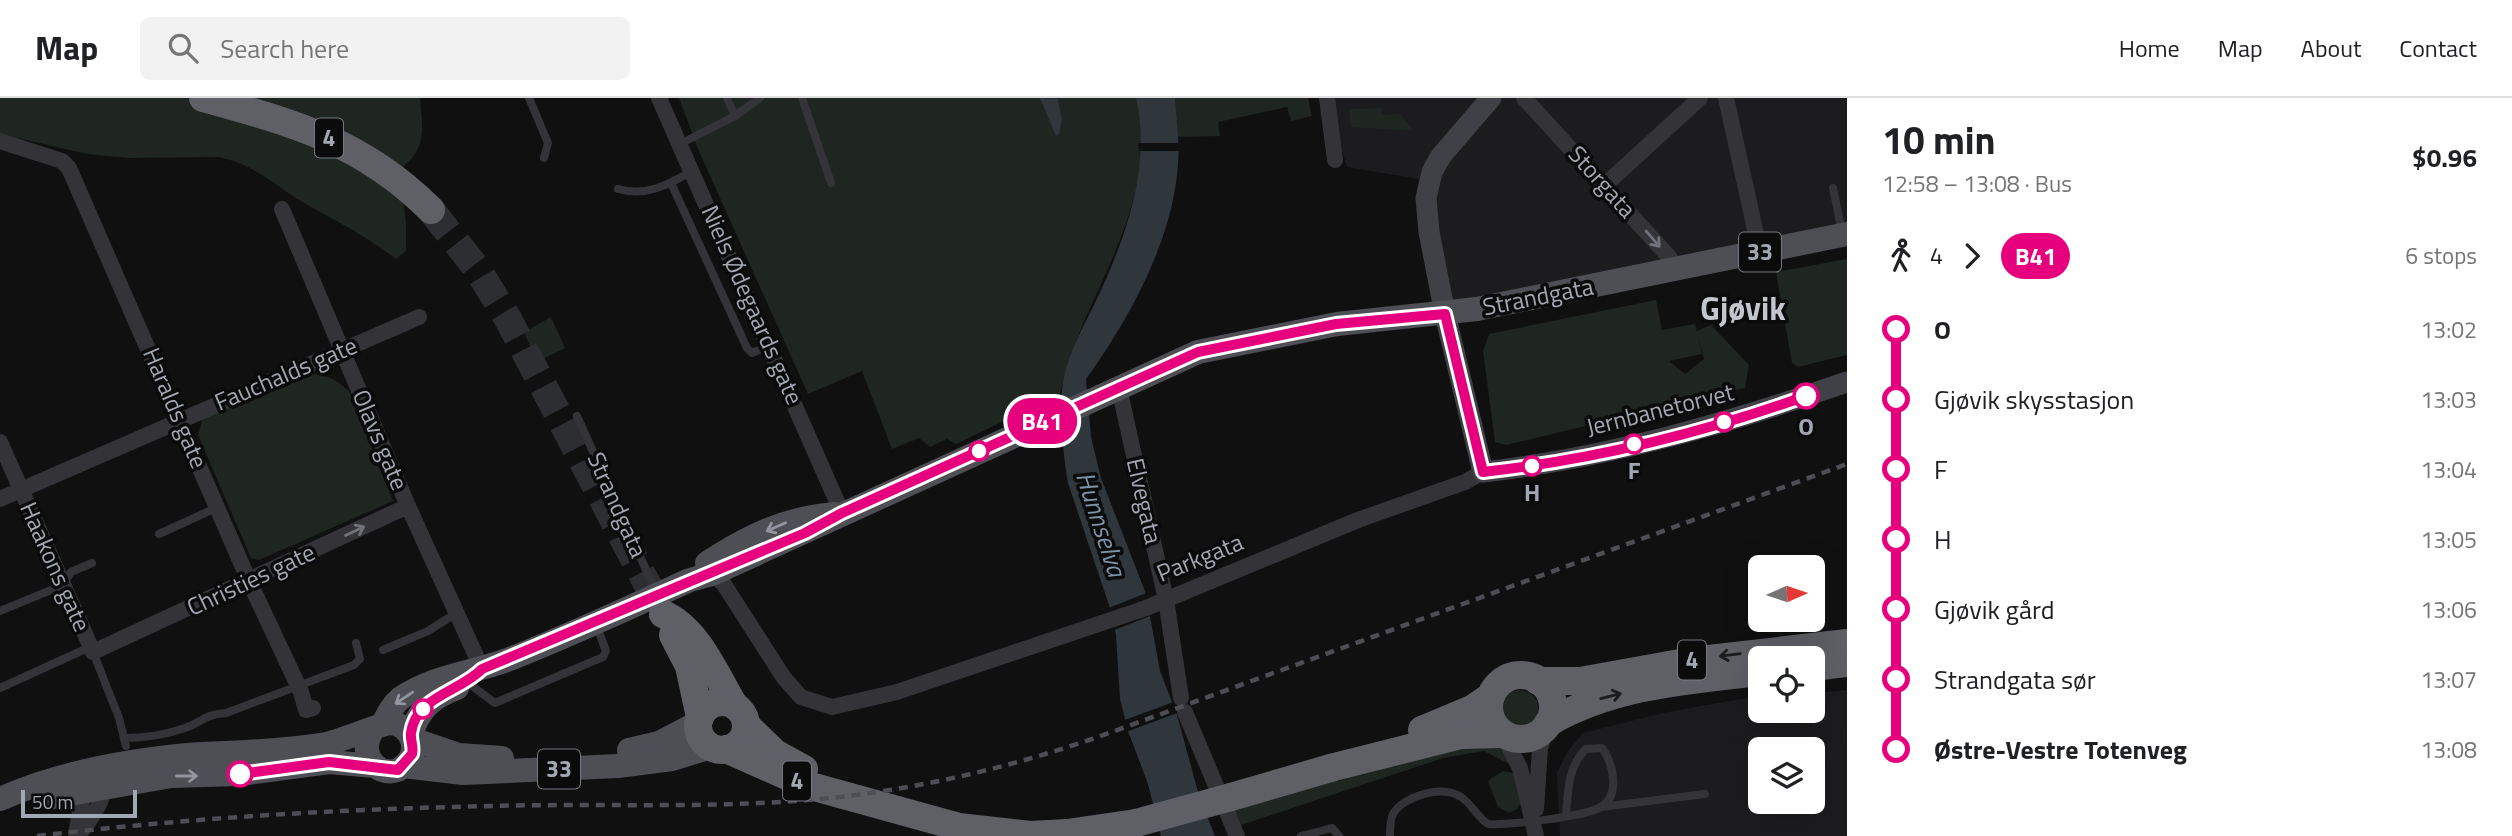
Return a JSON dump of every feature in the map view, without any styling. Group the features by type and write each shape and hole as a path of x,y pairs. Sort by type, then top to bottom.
{"highway":[{"name":"4","path":"204,98 269,114 331,138 388,173 431,211"},
{"name":"4","path":"872,804 775,753 740,715 687,632 674,618 663,614 689,666 709,734 807,785 872,804 929,820 993,833 1067,834 1136,823 1334,766 1461,735 1502,734 1528,738 1574,708 1629,691 1748,674"},
{"name":"4","path":"1334,766 1436,726 1491,696 1500,683 1515,676 1538,681 1580,681 1702,659 1847,643"},
{"path":"1825,666 1847,663"},
{"path":"1538,681 1551,700 1548,723"},
{"path":"1491,696 1490,717 1502,734"},
{"path":"727,702 740,715 741,740 709,734 711,705 727,702"}],"main road":[{"path":"1483,472 1445,314 1426,211 1428,186 1441,156 1491,98"},
{"name":"Strandgata","path":"411,737 415,720 432,700 475,676 701,577 700,568 734,545 799,517 842,513 1198,352 1336,324 1445,314 1845,234"},
{"name":"Jernbanetorvet","path":"1483,472 1582,457 1684,433 1847,382"},
{"name":"Strandgata","path":"377,727 392,706 417,690 464,670 475,676"},
{"name":"33","path":"0,806 155,759 303,747 377,727 398,725 411,737 481,758 550,757 643,748 709,734"},
{"path":"374,766 369,760 366,745 377,727"},
{"name":"33","path":"0,799 94,779 240,774 329,762 374,766 390,771 404,766 463,773 618,766 672,759 709,734"},
{"name":"33","path":"404,766 412,754 411,737"}],"street":[{"name":"Niels Ødegaards gate","path":"659,98 842,513"},
{"path":"1327,98 1335,160"},
{"name":"Storgata","path":"1524,98 1606,184 1670,258 1673,270"},
{"path":"1606,184 1700,98"},
{"path":"1726,98 1760,252"},
{"name":"Haralds gate","path":"0,141 62,161 69,168 249,581 298,685 303,706 306,710 313,708"},
{"name":"Olavs gate","path":"282,209 408,506 458,612 475,676"},
{"name":"Fauchalds gate","path":"0,499 419,317"},
{"name":"Elvegata","path":"1111,391 1167,600 1183,705 1237,836"},
{"name":"Haakons gate","path":"0,442 92,649"},
{"name":"Parkgata","path":"701,577 723,583 801,697 832,707 897,692 1105,623 1358,520 1465,482 1483,472"},
{"name":"Christies gate","path":"92,649 249,581 408,506"},
{"path":"1535,829 1541,748 1548,723"},
{"path":"1502,734 1520,768 1535,829"},
{"path":"77,836 94,779"}],"lane":[{"path":"529,98 548,143 544,158"},
{"path":"727,98 735,116"},
{"path":"680,144 735,116 760,98"},
{"path":"802,98 831,183"},
{"path":"618,189 634,194 671,183 692,171"},
{"path":"671,183 747,348 752,353 769,346"},
{"path":"1833,188 1845,234"},
{"name":"Strandgata","path":"577,416 657,595"},
{"path":"159,534 218,507"},
{"path":"0,611 63,585 71,572 92,563"},
{"path":"383,650 428,631 458,612"},
{"path":"475,676 495,703 603,657 606,651 595,622"},
{"path":"92,649 125,742 188,727 205,715 226,713 354,666 360,659 356,643"},
{"name":"Christies gate","path":"0,688 92,649"},
{"path":"1566,814 1569,782 1577,757 1593,746 1602,748 1611,760 1614,780 1609,797 1601,807"},
{"path":"1390,836 1392,816 1400,805 1430,792 1451,792 1461,796 1488,824 1535,829 1566,814 1705,794"},
{"path":"1301,836 1332,828 1339,836"}],"shaded area":[{"path":"0,98 420,98 422,129 419,146 400,170 406,251 396,259 255,170 233,161 219,157 129,158 87,154 0,134"},
{"path":"679,98 1136,98 1141,139 1138,177 1129,214 1071,356 1060,394 956,444 947,439 930,447 919,438 892,449 862,371 808,394 698,149"},
{"path":"1172,98 1308,98 1312,116 1291,121 1287,107 1218,122 1220,136 1177,137"},
{"path":"1326,98 1847,98 1847,240 1442,313 1419,179 1347,167"},
{"path":"1381,108 1381,115 1400,114 1414,131 1351,127 1349,109"},
{"path":"1847,259 1847,355 1798,367 1792,363 1776,272"},
{"path":"1656,300 1662,330 1695,324 1697,331 1711,325 1749,365 1745,388 1506,445 1495,442 1483,351 1489,334","holes":["1698,336 1704,359 1685,374 1669,361 1702,354"]},
{"path":"551,317 565,348 537,362 524,332"},
{"path":"301,374 327,377 349,391 393,501 259,560 251,558 198,435 203,417"},
{"path":"1520,690 1533,695 1538,708 1533,721 1520,726 1507,721 1502,708 1507,695"},
{"path":"1847,690 1847,836 1560,836 1557,772 1568,751 1583,733 1663,713 1748,699 1748,723 1825,723 1825,692"},
{"path":"1499,747 1511,765 1484,751 1443,758 1238,826 1230,809 1431,748"},
{"path":"1503,771 1514,773 1522,801 1517,809 1509,813 1498,807 1488,781"}],"water":[{"path":"1040,98 1058,99 1062,120 1059,134 1056,136"},
{"name":"Hunnselva","path":"1136,98 1175,98 1178,155 1175,191 1168,220 1147,277 1118,331 1086,379 1091,437 1101,478 1146,594 1160,671 1177,715 1200,799 1215,836 1161,836 1148,784 1128,731 1120,699 1116,635 1109,605 1068,483 1064,458 1061,401 1064,377 1077,339 1116,254 1133,203 1141,151"}],"pier":[{"path":"1138,143 1181,143 1181,151 1139,151"},
{"path":"1149,592 1155,614 1112,631 1106,609"},
{"path":"1176,701 1180,712 1126,732 1122,721"}],"tunnel":[{"path":"431,210 478,270 508,319 663,614"}],"railway":[{"path":"37,836 207,819 378,809 779,802 856,795 926,784 996,768 1098,737 1847,464"}],"bus line":[{"name":"B41","path":"240,774 279,771 329,762 352,762 382,770 398,770 409,761 412,754 414,747 411,735 415,720 424,708 440,694 468,683 482,669 523,654 690,580 712,575 1046,419 1198,352 1336,324 1445,314 1483,472 1582,457 1676,435 1806,396"}],"place":[{"name":"O","path":"1806,396"},
{"name":"F","path":"1634,444"},
{"name":"H","path":"1532,466"}],"district":[{"name":"Gjøvik","path":"1743,309"}]}
